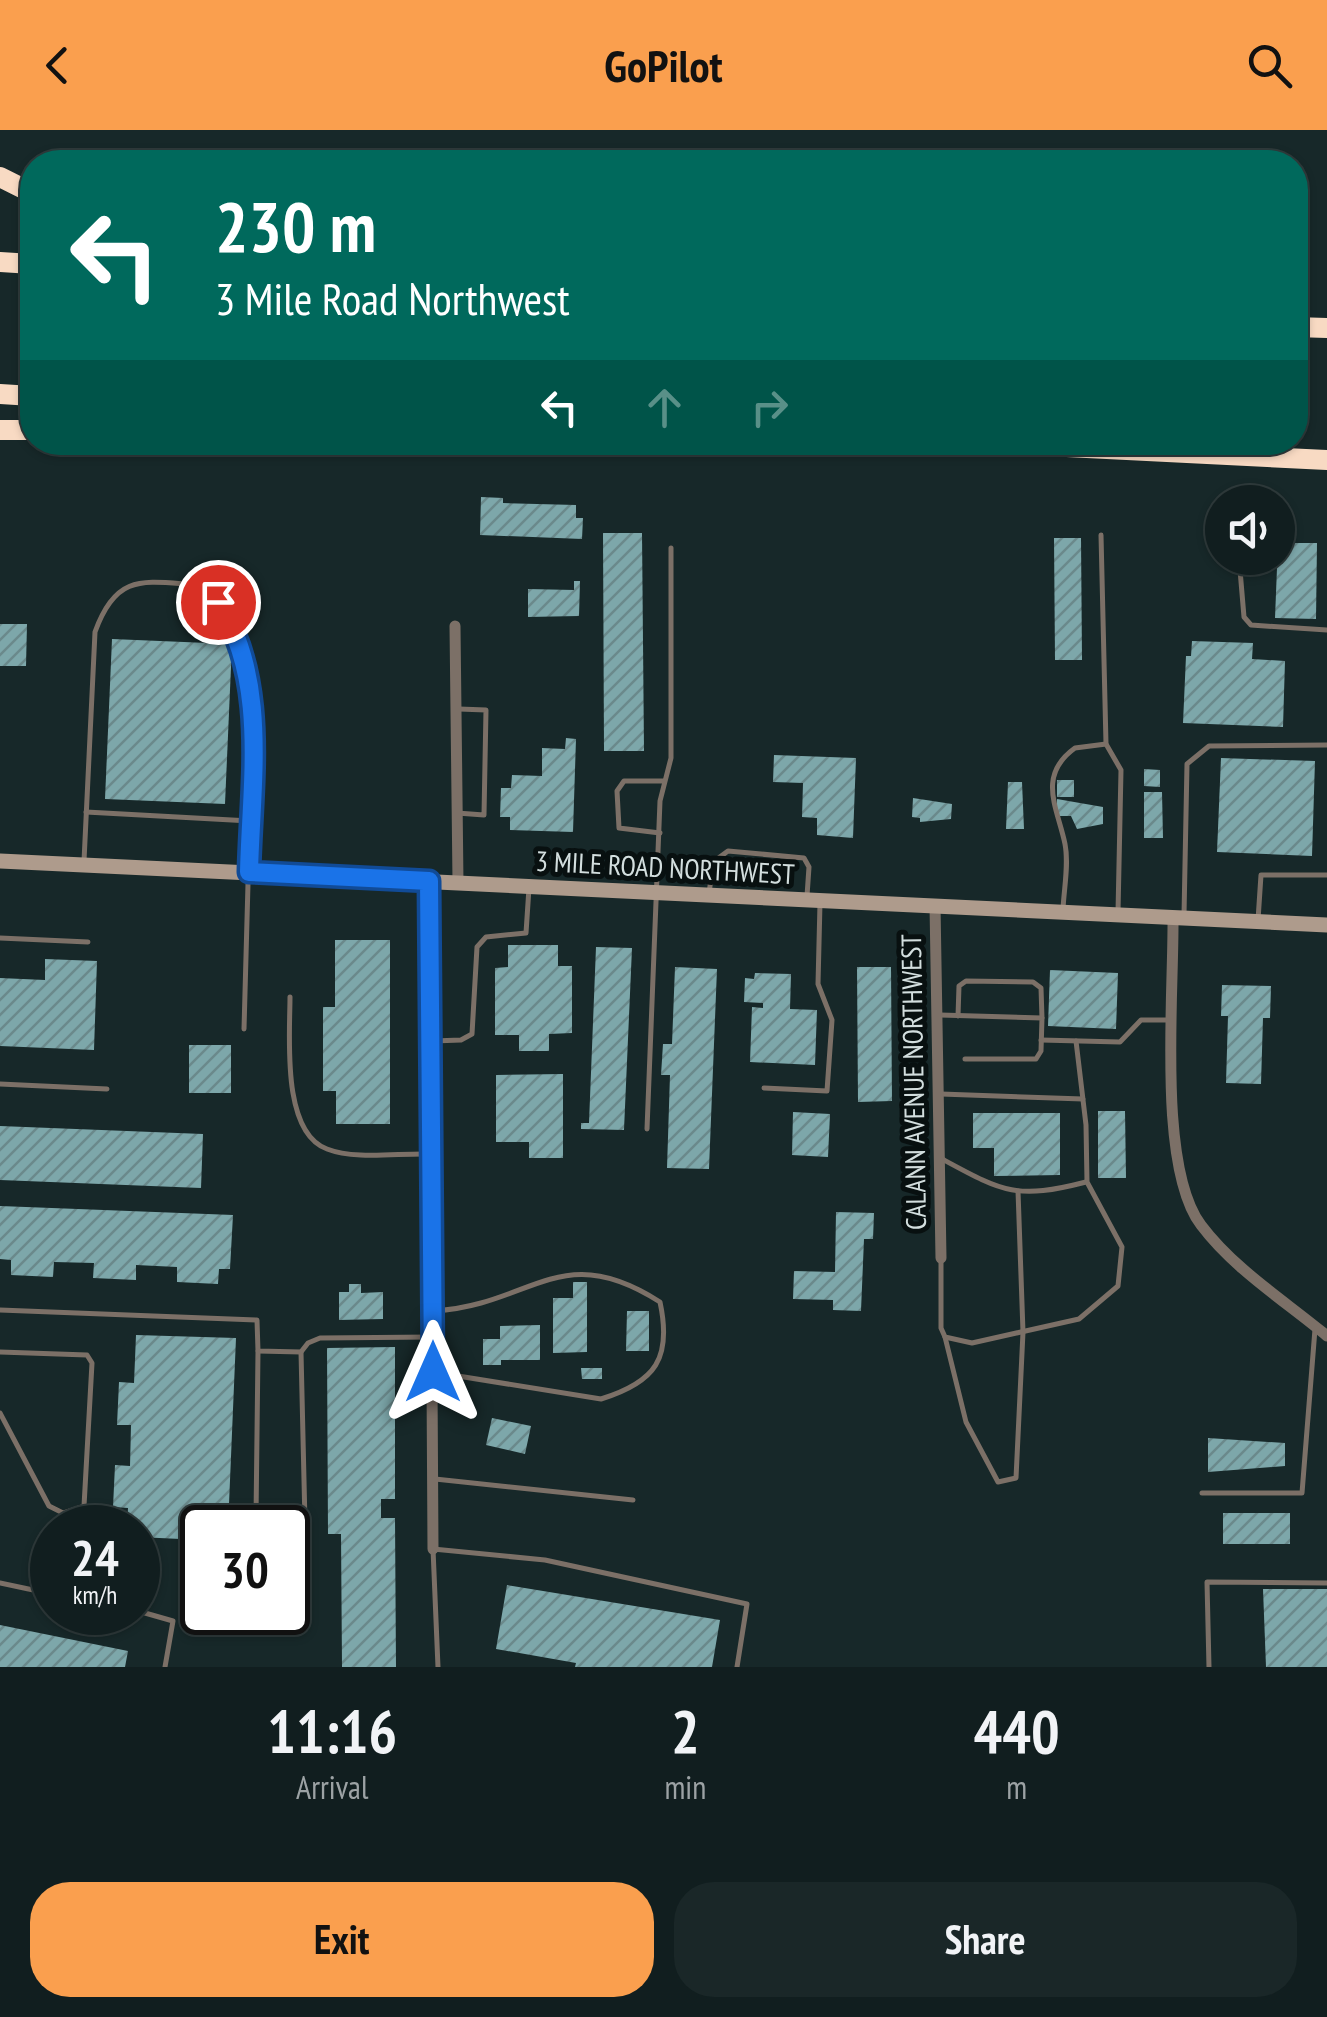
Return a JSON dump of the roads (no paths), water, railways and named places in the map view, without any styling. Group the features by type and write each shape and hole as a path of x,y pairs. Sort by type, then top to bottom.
{"highway":[{"path":"1227,455 1327,460"}],"main road":[{"name":"3 MILE ROAD NORTHWEST","path":"0,861 1327,925"}],"street":[{"path":"455,626 458,882"},
{"path":"429,881 433,1549"},
{"name":"CALANN AVENUE NORTHWEST","path":"935,905 941,1258"},
{"path":"1178,917 1174,1158 1188,1201 1200,1224 1238,1263 1327,1336"}],"lane":[{"path":"1102,535 1106,744 1121,770 1118,914"},
{"path":"647,1129 661,792 671,758 671,548"},
{"path":"1241,575 1244,618 1252,625 1327,630"},
{"path":"84,864 95,632 104,606 120,588 139,582 201,585 230,620 244,652 252,702 244,1030"},
{"path":"456,709 486,710 484,815 457,813"},
{"path":"1063,912 1066,846 1054,816 1055,774 1075,748 1106,744"},
{"path":"1178,917 1186,764 1208,746 1327,745"},
{"path":"660,832 620,828 617,791 624,781 666,781"},
{"path":"86,812 250,821"},
{"path":"709,894 712,862 728,851 804,858 809,867 818,984 832,1020 827,1091 764,1088"},
{"path":"1258,921 1260,875 1327,876"},
{"path":"430,1041 460,1040 472,1034 477,947 486,937 526,933 529,886"},
{"path":"0,938 88,942"},
{"path":"958,1016 959,986 966,980 1033,982 1040,988 1042,1040 1036,1059 965,1059"},
{"path":"290,997 290,1080 306,1132 325,1149 432,1154"},
{"path":"937,1015 1042,1018"},
{"path":"1042,1040 1120,1042 1142,1020 1174,1020"},
{"path":"946,1337 972,1343 1079,1319 1118,1286 1122,1247 1087,1182 1076,1041"},
{"path":"0,1084 107,1088"},
{"path":"938,1094 1083,1098"},
{"path":"940,1158 995,1190 1042,1194 1087,1182"},
{"path":"941,1258 941,1328 966,1422 998,1482 1016,1478 1023,1332 1018,1191"},
{"path":"433,1311 476,1308 560,1273 600,1273 660,1302 664,1324 660,1360 652,1373 623,1392 601,1398 433,1372"},
{"path":"0,1310 256,1320 256,1505"},
{"path":"1202,1493 1302,1493 1315,1326"},
{"path":"305,1505 302,1352 308,1343 320,1338 433,1337"},
{"path":"258,1351 302,1352"},
{"path":"0,1352 87,1355 92,1363 84,1506 63,1513 48,1506 0,1414"},
{"path":"432,1479 633,1500"},
{"path":"438,1667 433,1549 545,1560 748,1604 737,1667"},
{"path":"1209,1667 1207,1582 1327,1583"},
{"path":"0,1584 30,1590"},
{"path":"160,1618 173,1621 165,1667"}]}
